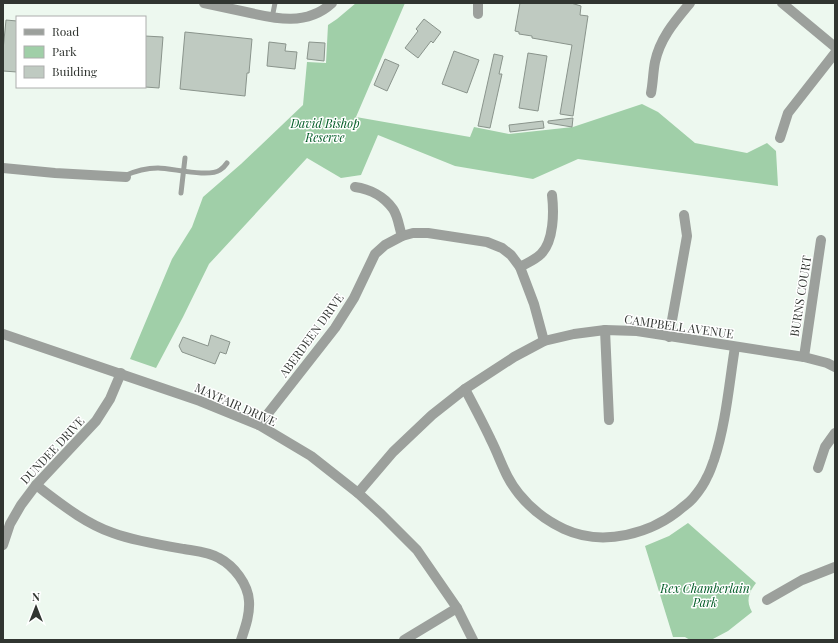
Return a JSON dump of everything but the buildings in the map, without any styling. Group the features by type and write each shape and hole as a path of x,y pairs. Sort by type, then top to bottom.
{"street":[{"path":"204,3 272,18 290,19 315,14 326,9 332,3"},
{"path":"478,3 478,14"},
{"path":"651,93 655,62 661,45 669,28 690,3"},
{"path":"782,3 835,46"},
{"path":"780,138 788,113 835,53"},
{"path":"3,168 124,177"},
{"path":"355,187 364,188 386,201 393,209 402,236"},
{"path":"520,267 540,255 546,249 553,215 552,195"},
{"path":"669,337 688,236 684,215"},
{"name":"ABERDEEN DRIVE","path":"259,425 335,328 364,278 374,254 385,245 402,236 413,233 428,233 487,242 502,248 511,255 520,267 534,304 544,342"},
{"name":"BURNS COURT","path":"804,357 822,240"},
{"path":"605,330 609,420"},
{"name":"CAMPBELL AVENUE","path":"358,493 393,452 432,415 465,389 514,357 544,342 574,334 605,330 637,331 804,357 827,363 835,367"},
{"name":"MAYFAIR DRIVE","path":"3,334 200,400 259,425 311,456 358,493 417,550 456,608 473,640"},
{"path":"465,389 492,442 507,478 532,508 547,519 565,529 574,532 598,537 620,536 635,533 659,524 678,512 694,498 708,476 717,449 723,422 735,347"},
{"name":"DUNDEE DRIVE","path":"3,546 10,524 21,505 36,485 96,421 110,399 121,373"},
{"path":"818,468 825,447 835,433"},
{"path":"36,485 89,522 113,533 146,542 208,553 229,565 237,572 243,582 249,600 248,617 241,640"},
{"path":"767,600 802,580 835,567"},
{"path":"404,640 456,608"}],"lane":[{"path":"272,18 275,3"},
{"path":"181,193 185,158"},
{"path":"124,177 139,170 150,168 196,172 216,172 221,170 227,163"}],"green space":[{"name":"David Bishop Reserve","path":"356,3 405,3 356,117 470,137 474,127 509,134 573,127 642,104 658,112 695,143 747,153 767,143 776,151 778,186 578,159 533,179 455,166 378,135 361,175 341,178 307,158 209,264 156,368 130,359 172,259 192,227 203,197 241,164 303,105 307,62 326,63 328,25"},
{"name":"Rex Chamberlain Park","path":"688,523 756,583 751,590 749,597 749,604 752,612 728,631 711,640 690,640 685,637 673,637 645,546 669,536"}]}
